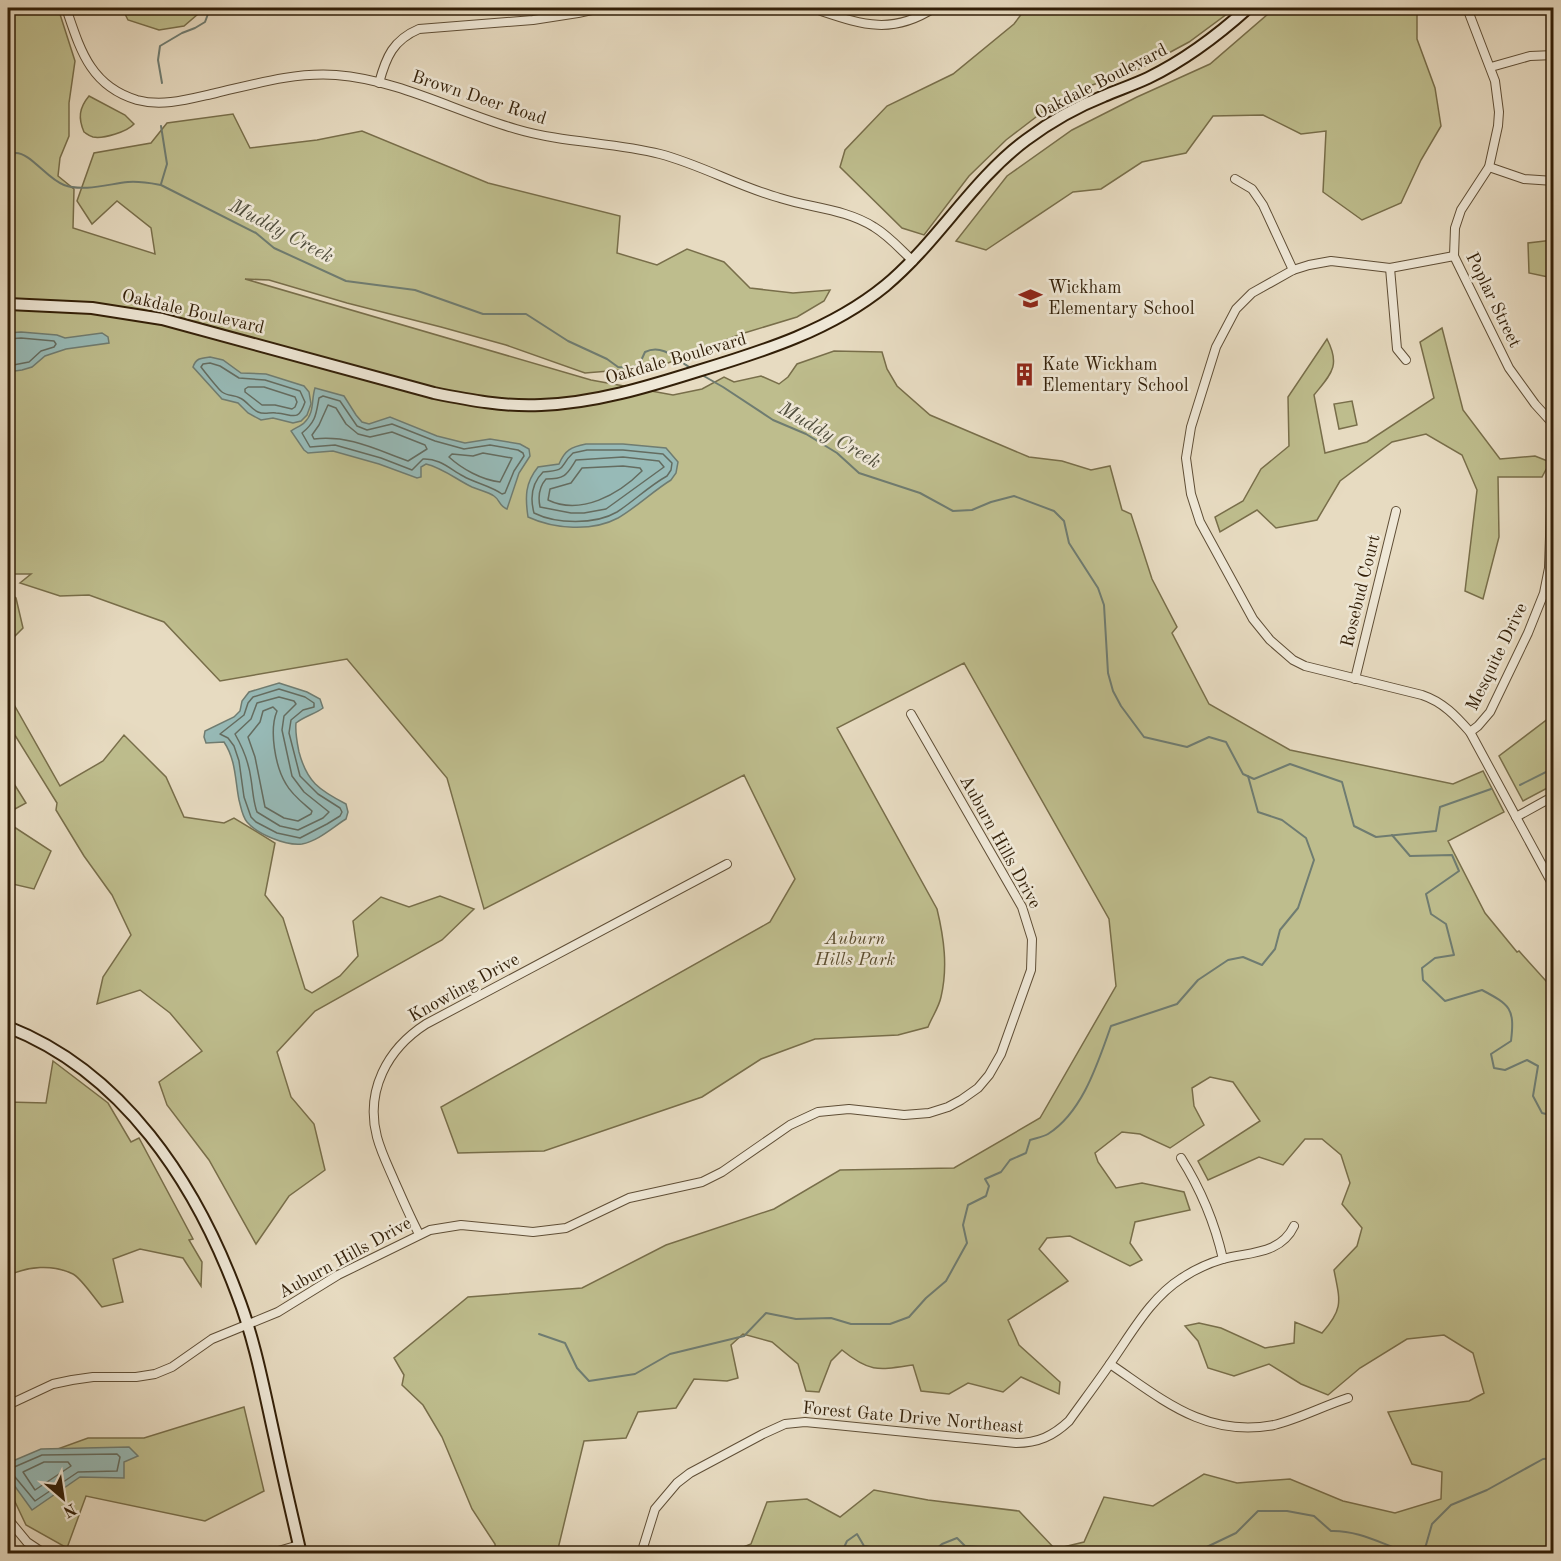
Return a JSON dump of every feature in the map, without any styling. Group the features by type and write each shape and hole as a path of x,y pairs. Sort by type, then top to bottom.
{"main road":[{"name":"Oakdale Boulevard","path":"8,304 80,306 162,319 434,393 491,403 539,405 587,401 668,381 784,343 822,327 865,301 913,261 988,173 1026,140 1070,112 1144,80 1178,62 1215,36 1248,8"},
{"path":"8,1027 40,1042 80,1066 138,1119 169,1161 209,1233 238,1296 260,1372 300,1549"}],"street":[{"name":"Brown Deer Road","path":"66,8 80,50 95,73 116,91 139,100 154,103 179,102 283,78 316,74 357,78 438,100 494,122 533,134 660,154 705,168 780,199 848,214 874,226 913,261"},
{"path":"379,83 385,62 394,46 419,29 533,20 601,8"},
{"path":"812,8 857,23 878,26 903,22 934,8"},
{"name":"Poplar Street","path":"1467,8 1491,67 1498,112 1496,140 1489,166 1461,210 1455,228 1454,256 1509,368 1523,389 1554,425"},
{"path":"1491,67 1530,56 1554,55"},
{"path":"1489,166 1524,179 1554,181"},
{"path":"1235,179 1252,189 1263,205 1293,270"},
{"path":"1454,256 1390,268 1331,261 1309,265 1293,270 1252,293 1236,309 1216,347 1191,427 1186,458 1188,479 1200,522 1260,630 1293,660 1321,671 1432,699 1454,713 1470,732 1554,887"},
{"path":"1390,268 1397,349 1406,360"},
{"name":"Mesquite Drive","path":"1470,732 1490,712 1528,633 1541,600 1549,568 1554,484"},
{"name":"Rosebud Court","path":"1355,679 1396,511"},
{"name":"Auburn Hills Drive","path":"8,1405 53,1384 72,1380 155,1374 172,1368 212,1339 278,1312 338,1275 419,1234 451,1226 533,1232 566,1228 629,1198 702,1182 722,1173 790,1125 811,1115 841,1109 904,1115 929,1113 961,1100 984,1082 1001,1054 1029,978 1032,939 1022,906 911,714"},
{"path":"1516,817 1554,796"},
{"name":"Knowling Drive","path":"419,1234 382,1154 373,1120 377,1085 393,1052 414,1031 426,1024 727,864"},
{"path":"1180,1158 1200,1193 1219,1242 1223,1259"},
{"name":"Forest Gate Drive Northeast","path":"640,1554 655,1509 677,1483 711,1462 785,1424 805,1422 1016,1443 1037,1442 1058,1432 1069,1421 1155,1300 1166,1289 1182,1277 1223,1259 1271,1248 1289,1236 1294,1226"},
{"path":"1110,1364 1174,1408 1222,1425 1247,1427 1274,1425 1348,1398"},
{"path":"8,1519 27,1542 45,1554"},
{"path":"268,1554 300,1549"}],"green space":[{"name":"Auburn Hills Park","path":"8,8 58,8 75,61 69,103 69,136 60,158 58,176 74,189 73,228 155,254 151,228 117,201 92,224 77,201 94,153 151,143 167,123 233,114 250,148 317,140 362,131 488,183 620,216 617,253 657,265 687,249 724,262 750,288 793,293 830,290 824,301 797,317 741,334 658,367 585,373 506,345 441,327 269,280 245,279 591,380 673,395 702,389 724,377 734,382 761,376 779,384 788,377 797,364 834,351 882,352 887,369 897,386 930,415 1029,457 1062,461 1091,470 1110,466 1122,510 1131,514 1152,579 1177,627 1172,633 1209,704 1290,750 1453,784 1483,771 1504,812 1448,841 1485,913 1517,952 1519,951 1546,981 1553,975 1553,1553 728,1553 751,1544 767,1502 807,1499 840,1517 874,1490 928,1500 1019,1511 1055,1549 1084,1542 1104,1497 1153,1506 1204,1474 1237,1483 1290,1479 1343,1501 1395,1513 1441,1499 1442,1472 1412,1464 1388,1412 1469,1401 1484,1393 1473,1353 1444,1335 1407,1339 1360,1368 1328,1395 1301,1384 1269,1364 1234,1376 1208,1368 1198,1341 1185,1326 1199,1323 1221,1328 1265,1348 1294,1343 1295,1322 1322,1333 1337,1310 1339,1297 1334,1270 1357,1246 1362,1228 1342,1204 1350,1183 1341,1155 1322,1139 1305,1139 1283,1165 1259,1157 1208,1180 1198,1161 1260,1121 1233,1082 1210,1077 1192,1088 1194,1106 1204,1125 1170,1148 1140,1134 1122,1132 1095,1153 1098,1162 1116,1188 1142,1183 1184,1192 1190,1210 1135,1222 1130,1243 1142,1260 1130,1266 1070,1236 1047,1238 1039,1249 1068,1281 1008,1320 1019,1345 1060,1382 1059,1394 1021,1377 1003,1392 968,1383 949,1394 921,1391 913,1365 875,1368 860,1363 842,1350 831,1361 819,1392 806,1391 798,1364 772,1342 743,1334 731,1345 738,1378 727,1381 694,1379 676,1408 638,1412 626,1438 584,1441 557,1553 496,1553 495,1544 472,1509 442,1437 423,1405 402,1385 404,1375 394,1358 468,1297 582,1288 666,1245 774,1209 840,1170 954,1168 1040,1118 1116,986 1109,919 964,663 837,728 937,909 945,964 940,1001 928,1027 898,1035 815,1039 761,1059 702,1097 544,1151 458,1153 441,1107 770,922 795,879 744,775 484,909 447,778 347,659 220,681 164,622 89,595 60,596 20,583 31,574 8,574"},
{"path":"122,8 205,8 184,26 159,30 128,20"},
{"path":"1026,8 1235,8 1189,42 1139,69 1066,94 1006,140 969,176 924,235 902,228 840,167 845,150 887,106 953,74 1014,24"},
{"path":"1275,8 1417,8 1417,39 1435,88 1441,126 1421,160 1401,203 1362,220 1323,192 1326,131 1301,134 1263,115 1213,116 1186,153 1142,162 1101,189 1073,192 986,250 956,241 1007,176 1072,130 1210,64"},
{"path":"89,96 125,115 134,124 126,130 109,136 88,135 84,132 80,118 81,109"},
{"path":"1553,240 1553,278 1529,273 1528,243"},
{"path":"1442,328 1463,410 1500,459 1535,456 1550,462 1542,477 1498,477 1499,537 1483,599 1465,591 1477,490 1462,455 1426,434 1392,442 1340,481 1317,520 1276,528 1257,510 1220,532 1215,517 1243,501 1261,469 1289,446 1288,397 1327,339 1334,363 1329,375 1314,395 1325,453 1367,442 1434,398 1420,342"},
{"path":"1352,401 1357,425 1339,429 1334,404"},
{"path":"8,592 16,598 23,628 8,643"},
{"path":"8,694 60,786 103,761 124,735 166,777 184,817 224,823 234,818 275,843 265,895 283,918 305,989 312,993 340,976 358,956 353,921 381,897 409,907 440,896 474,909 442,940 315,1011 277,1052 291,1097 314,1124 325,1170 289,1196 256,1244 209,1160 167,1105 159,1082 202,1051 170,1013 140,990 97,1004 103,977 131,935 112,895 84,856 56,810 57,803 8,724"},
{"path":"1553,715 1553,785 1523,801 1499,756"},
{"path":"11,779 26,803 15,809 8,797 8,781"},
{"path":"8,823 51,851 34,889 8,883"},
{"path":"53,1061 108,1103 131,1142 139,1138 193,1239 189,1240 202,1262 201,1286 183,1258 140,1249 113,1259 123,1302 102,1307 80,1280 65,1271 32,1268 8,1276 8,1102 46,1103"},
{"path":"244,1407 264,1491 205,1521 86,1496 67,1548 26,1525 8,1487 8,1467 88,1438 144,1438"}],"water":[{"path":"8,333 57,335 65,338 102,333 108,337 109,343 66,349 45,356 32,367 8,372"},
{"path":"210,357 223,360 241,373 266,374 304,386 309,392 311,404 307,415 301,421 293,423 273,418 261,420 248,413 238,403 222,399 193,367 199,359"},
{"path":"315,388 344,396 362,422 369,424 390,417 437,436 465,443 490,439 520,444 529,449 530,456 519,473 507,509 492,495 426,464 421,467 421,477 417,478 333,451 308,453 291,431 303,424 310,415"},
{"path":"586,444 623,444 666,448 678,462 676,473 671,480 632,509 608,522 573,527 549,524 528,517 527,491 538,467 559,464 569,450"},
{"path":"279,683 320,699 323,708 296,723 299,752 310,778 321,789 346,804 348,812 346,819 320,837 302,844 272,838 247,822 241,808 233,763 228,749 224,742 206,743 204,737 205,731 234,717 240,711 242,701 249,692"},
{"path":"129,1447 138,1456 124,1462 124,1478 80,1477 32,1510 11,1481 8,1463 41,1449"}],"waterway":[{"path":"162,83 158,60 160,46 205,22 208,14 215,8"},
{"path":"161,126 167,164 161,184"},
{"name":"Muddy Creek","path":"8,168 15,153 27,157 58,182 71,187 88,188 132,182 161,185 256,233 274,248 346,281 415,290 483,314 526,314 568,341 607,359 618,367 630,368 639,365 645,352 658,350 670,354 692,369"},
{"name":"Muddy Creek","path":"702,375 773,420 806,434 837,453 859,473 920,493 953,511 972,510 1014,496 1054,511 1064,521 1069,543 1098,588 1104,605 1108,673 1113,691 1144,737 1187,747 1209,737 1226,742 1243,774 1254,779 1290,764 1342,782 1354,826 1376,837 1436,831 1440,807 1491,789"},
{"path":"1520,785 1554,768"},
{"path":"539,1334 565,1343 577,1368 589,1381 635,1374 670,1354 744,1336 766,1313 796,1319 831,1318 851,1324 890,1324 909,1317 946,1281 967,1243 963,1225 968,1205 986,1196 989,1186 985,1179 1001,1172 1010,1160 1026,1153 1030,1140 1048,1134 1071,1113 1088,1085 1111,1026 1177,1004 1198,980 1228,960 1243,957 1262,965 1275,949 1280,930 1298,908 1314,860 1306,838 1282,820 1258,812 1248,776"},
{"name":"Muddy Creek","path":"1392,835 1410,856 1452,855 1459,871 1426,894 1431,914 1446,924 1454,955 1435,958 1422,968 1423,980 1445,1001 1482,990 1505,1004 1511,1014 1511,1041 1491,1054 1494,1068 1505,1070 1527,1060 1538,1066 1533,1096 1542,1113 1554,1116"},
{"path":"1419,1554 1426,1545 1432,1524 1451,1505 1487,1490 1543,1459 1554,1458"},
{"path":"1192,1554 1236,1533 1258,1511 1287,1511 1314,1516 1331,1531 1352,1533 1413,1554"},
{"path":"841,1554 847,1541 857,1534 864,1546 877,1548 885,1554"},
{"path":"930,1554 942,1544 957,1538 965,1546 981,1547 995,1554"}],"place":[{"name":"Wickham Elementary School","path":"1030,298"},
{"name":"Kate Wickham Elementary School","path":"1024,375"}]}
